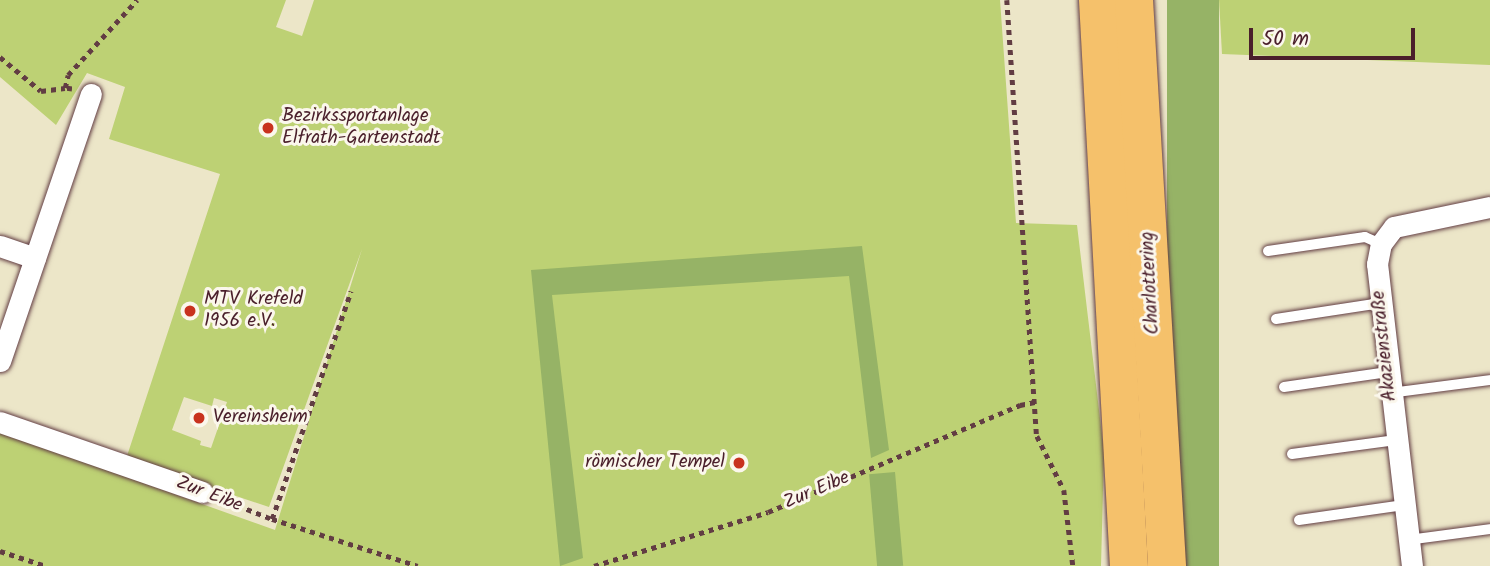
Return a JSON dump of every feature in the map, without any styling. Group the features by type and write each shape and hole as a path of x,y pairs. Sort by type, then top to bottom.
{"highway":[{"name":"Charlottering","path":"1098,0 1129,566"},
{"name":"Charlottering","path":"1134,0 1167,566"}],"street":[{"path":"0,361 91,94"},
{"path":"1381,244 1394,227 1490,207"},
{"name":"Akazienstraße","path":"1381,244 1377,264 1412,566"},
{"path":"0,246 35,258"},
{"name":"Zur Eibe","path":"0,422 202,492"}],"lane":[{"path":"1268,251 1365,237 1381,244"},
{"path":"1276,319 1381,303"},
{"path":"1284,387 1490,380"},
{"path":"1292,454 1396,440"},
{"path":"1299,520 1404,505"},
{"path":"1408,540 1490,529"}],"path":[{"path":"65,88 68,75 137,0"},
{"path":"1007,0 1037,436 1064,490 1073,566"},
{"path":"0,57 41,91 65,88 91,94"},
{"path":"272,519 351,291"},
{"name":"Zur Eibe","path":"594,566 768,512 1020,405 1035,402"},
{"name":"Zur Eibe","path":"202,492 272,519 418,566"},
{"path":"0,551 46,566"}],"green space":[{"path":"0,0 286,0 276,27 302,36 314,0 1000,0 1016,223 1077,225 1104,452 1101,566 0,566 0,432 275,530 362,249 269,507 126,459 220,174 109,139 125,87 87,73 56,125 0,77","holes":["184,397 212,406 214,398 227,402 211,448 200,445 201,441 172,430"]},
{"path":"1167,0 1219,0 1219,566 1167,566"},
{"path":"1219,0 1490,0 1490,65 1222,54"},
{"path":"862,246 889,450 871,458 849,276 552,295 583,558 560,566 531,270"},
{"path":"895,472 903,566 877,566 869,474"}],"place":[{"name":"Bezirkssportanlage Elfrath-Gartenstadt","path":"268,128"},
{"name":"MTV Krefeld 1956 e.V.","path":"190,311"},
{"name":"Vereinsheim","path":"199,418"},
{"name":"römischer Tempel","path":"739,463"}]}
